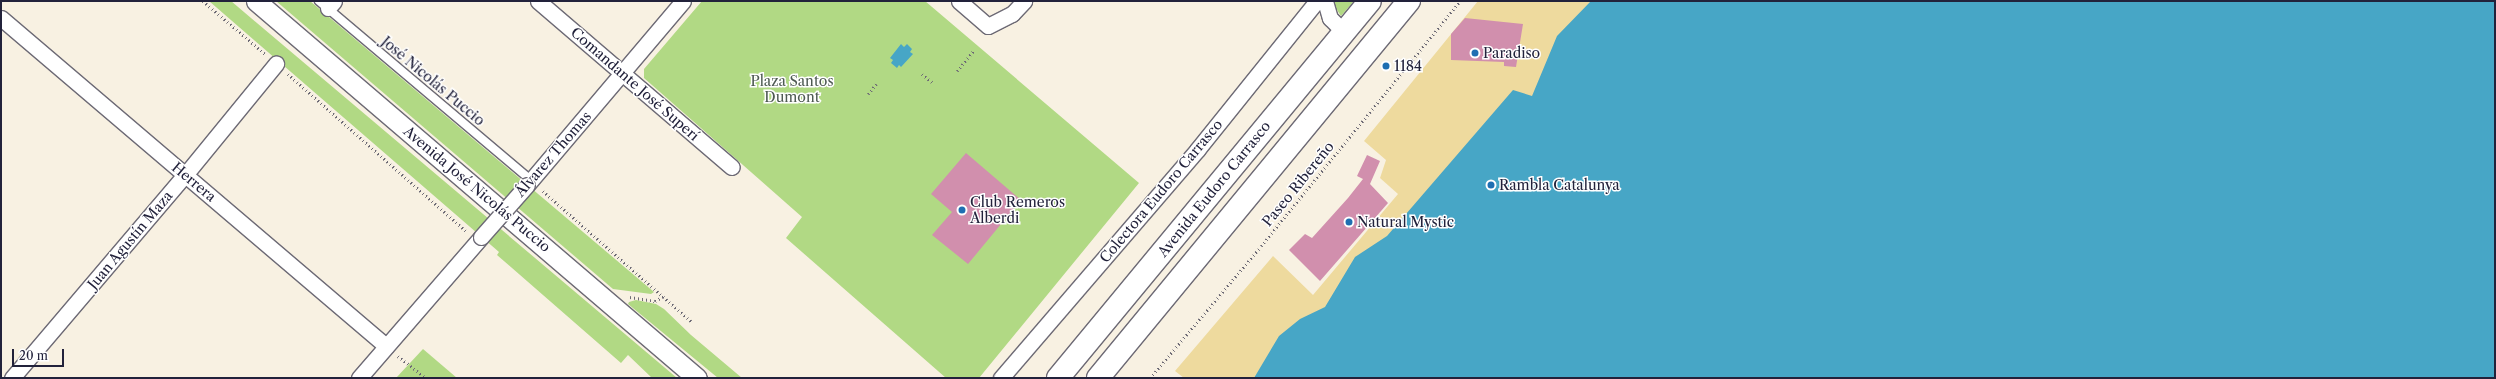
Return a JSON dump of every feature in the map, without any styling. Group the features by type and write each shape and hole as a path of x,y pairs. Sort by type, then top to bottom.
{"main road":[{"name":"Avenida Eudoro Carrasco","path":"1058,378 1370,1"},
{"path":"1098,378 1409,1"}],"street":[{"name":"Avenida José Nicolás Puccio","path":"256,1 698,378"},
{"name":"Comandante José Superí","path":"538,1 732,167"},
{"name":"Álvarez Thomas","path":"359,378 683,1"},
{"path":"959,1 988,26 1012,14 1024,1"},
{"name":"Colectora Eudoro Carrasco","path":"1001,378 1197,150 1316,1"},
{"path":"1325,1 1330,18 1344,32"},
{"name":"Herrera","path":"1,18 386,346"},
{"name":"Juan Agustín Maza","path":"12,378 185,175 276,64"},
{"path":"1,373 7,378"}],"lane":[{"name":"José Nicolás Puccio","path":"327,3 529,182"}],"path":[{"path":"203,1 479,239"},
{"name":"Paseo Ribereño","path":"1150,378 1266,240 1460,1"},
{"path":"957,71 973,51"},
{"path":"922,74 933,83"},
{"path":"868,94 876,84"},
{"path":"529,182 664,296 692,322"},
{"path":"603,298 627,297 655,301 664,296"},
{"path":"386,346 426,378"}],"green space":[{"path":"209,1 231,1 677,378 652,378 628,355 621,363 497,255 499,252"},
{"path":"276,1 310,1 654,292 651,294 613,289"},
{"name":"Plaza Santos Dumont","path":"702,1 925,1 1139,183 979,378 946,378 786,238 802,217 644,78 644,69"},
{"path":"1334,1 1354,1 1341,16 1335,7"},
{"path":"636,300 656,304 664,309 691,335 742,378 718,378 628,304 629,302"},
{"path":"423,349 457,378 396,378"}],"sand":[{"name":"Rambla Catalunya","path":"1478,1 1713,1 1453,378 1184,378 1175,371 1273,256 1313,295 1398,194 1380,178 1386,160 1364,141"}],"water":[{"path":"1591,1 2495,1 2495,378 1254,378 1279,336 1300,319 1325,307 1355,257 1387,236 1513,90 1532,96 1557,36"},
{"path":"901,44 904,47 907,44 912,49 910,52 913,54 901,67 899,65 897,68 891,63 893,60 890,58"}],"building":[{"path":"1465,18 1523,24 1516,67 1504,66 1504,62 1451,60 1451,34"},
{"name":"Club Remeros Alberdi","path":"966,153 1021,200 968,264 932,235 952,212 931,194"},
{"name":"Natural Mystic","path":"1367,155 1380,161 1370,184 1388,203 1320,281 1289,250 1305,234 1312,238 1348,198 1363,179 1357,176"}],"place":[{"name":"Paradiso","path":"1475,53"},
{"name":"1184","path":"1386,66"},
{"name":"Rambla Catalunya","path":"1491,185"},
{"name":"Club Remeros Alberdi","path":"962,210"},
{"name":"Natural Mystic","path":"1349,222"}]}
